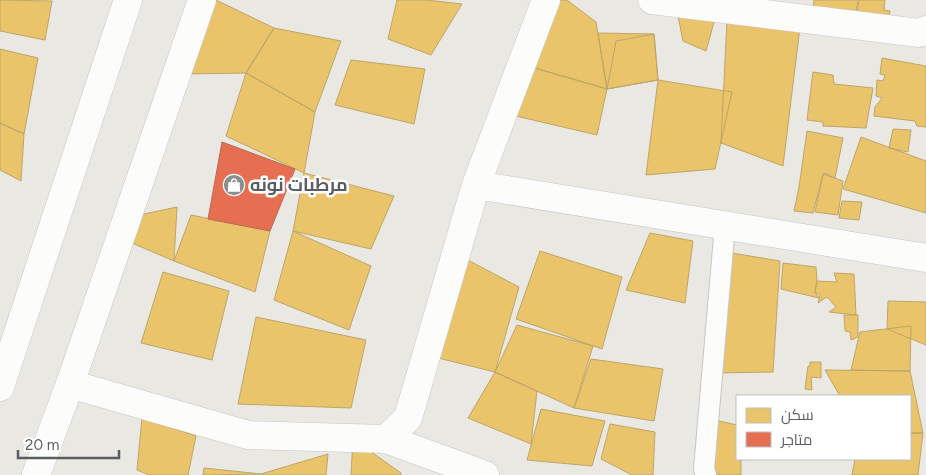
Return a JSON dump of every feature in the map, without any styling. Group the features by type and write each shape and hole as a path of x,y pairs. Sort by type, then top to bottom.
{"street":[{"path":"0,387 128,0"},
{"path":"36,475 70,384 202,0"},
{"path":"386,439 408,418 476,185 546,0"},
{"path":"652,0 781,8 919,33 926,30"},
{"path":"476,185 926,258"},
{"path":"70,384 248,435 386,439 485,475"}],"lane":[{"path":"706,475 704,469 725,225"}],"building: سكن":[{"path":"0,0 52,1 45,40 0,31"},
{"path":"209,0 216,0 274,28 246,73 185,74"},
{"path":"397,0 427,0 462,4 431,55 388,39"},
{"path":"546,0 567,0 596,22 607,89 521,64"},
{"path":"814,0 858,0 854,23 812,17"},
{"path":"859,0 885,0 884,10 890,11 888,25 856,24"},
{"path":"718,8 706,51 683,41 678,16"},
{"path":"801,19 783,166 721,143 727,20"},
{"path":"274,28 341,41 315,112 246,73"},
{"path":"598,33 654,34 658,80 607,89"},
{"path":"654,34 658,80 607,89 616,41"},
{"path":"0,49 38,58 24,134 0,123"},
{"path":"882,58 926,66 926,127 917,126 915,121 874,116 875,107 882,98 876,96 877,80 883,81 885,75 880,74"},
{"path":"351,60 425,69 414,124 335,105"},
{"path":"521,64 607,89 597,135 503,113"},
{"path":"813,72 833,75 834,84 873,88 866,128 823,126 823,122 807,120"},
{"path":"246,73 315,112 304,173 226,136"},
{"path":"658,80 732,92 715,169 646,175"},
{"path":"0,123 24,134 21,181 0,170"},
{"path":"893,129 911,130 908,152 889,148"},
{"path":"807,131 843,138 835,178 829,176 829,174 823,174 813,213 794,211"},
{"path":"861,137 926,161 926,213 843,189"},
{"path":"304,173 394,196 371,249 293,231"},
{"path":"823,174 843,181 838,215 815,212"},
{"path":"842,201 862,202 859,220 839,218"},
{"path":"177,207 174,261 125,240 144,214"},
{"path":"191,215 270,231 255,292 174,261"},
{"path":"293,231 371,266 349,330 274,300"},
{"path":"650,233 693,241 685,303 626,290"},
{"path":"540,251 622,277 602,349 516,319"},
{"path":"726,252 780,261 773,372 716,373"},
{"path":"462,257 519,287 495,372 426,355"},
{"path":"783,263 816,267 817,281 815,292 819,298 781,289"},
{"path":"163,272 229,291 212,360 141,343"},
{"path":"834,273 854,274 856,315 829,312 836,307 827,297 818,303 820,295 815,292 817,281 837,282"},
{"path":"888,301 926,302 926,345 887,329"},
{"path":"844,315 858,315 858,337 851,340 850,332 845,331"},
{"path":"256,317 366,340 351,408 238,404"},
{"path":"517,325 593,346 574,408 495,372"},
{"path":"911,326 910,371 851,370 860,332"},
{"path":"591,359 663,369 654,421 574,408"},
{"path":"810,362 821,362 821,378 811,377 812,390 805,389"},
{"path":"825,370 910,371 923,433 911,433 911,395 839,395"},
{"path":"495,372 537,391 531,444 468,418"},
{"path":"541,409 605,421 592,466 527,460"},
{"path":"142,418 196,436 188,475 149,475 137,470"},
{"path":"714,420 736,425 736,460 741,460 741,475 721,475 709,471"},
{"path":"610,424 655,432 653,475 632,475 601,459"},
{"path":"911,433 923,433 918,475 852,475 855,460 911,460"},
{"path":"353,439 401,473 401,475 351,475"},
{"path":"328,454 326,475 261,475 261,474"},
{"path":"204,468 261,474 203,475"}],"building: متاجر":[{"path":"222,142 295,169 270,231 208,219"}],"place":[{"name":"مرطبات نونه","path":"234,185"}]}
